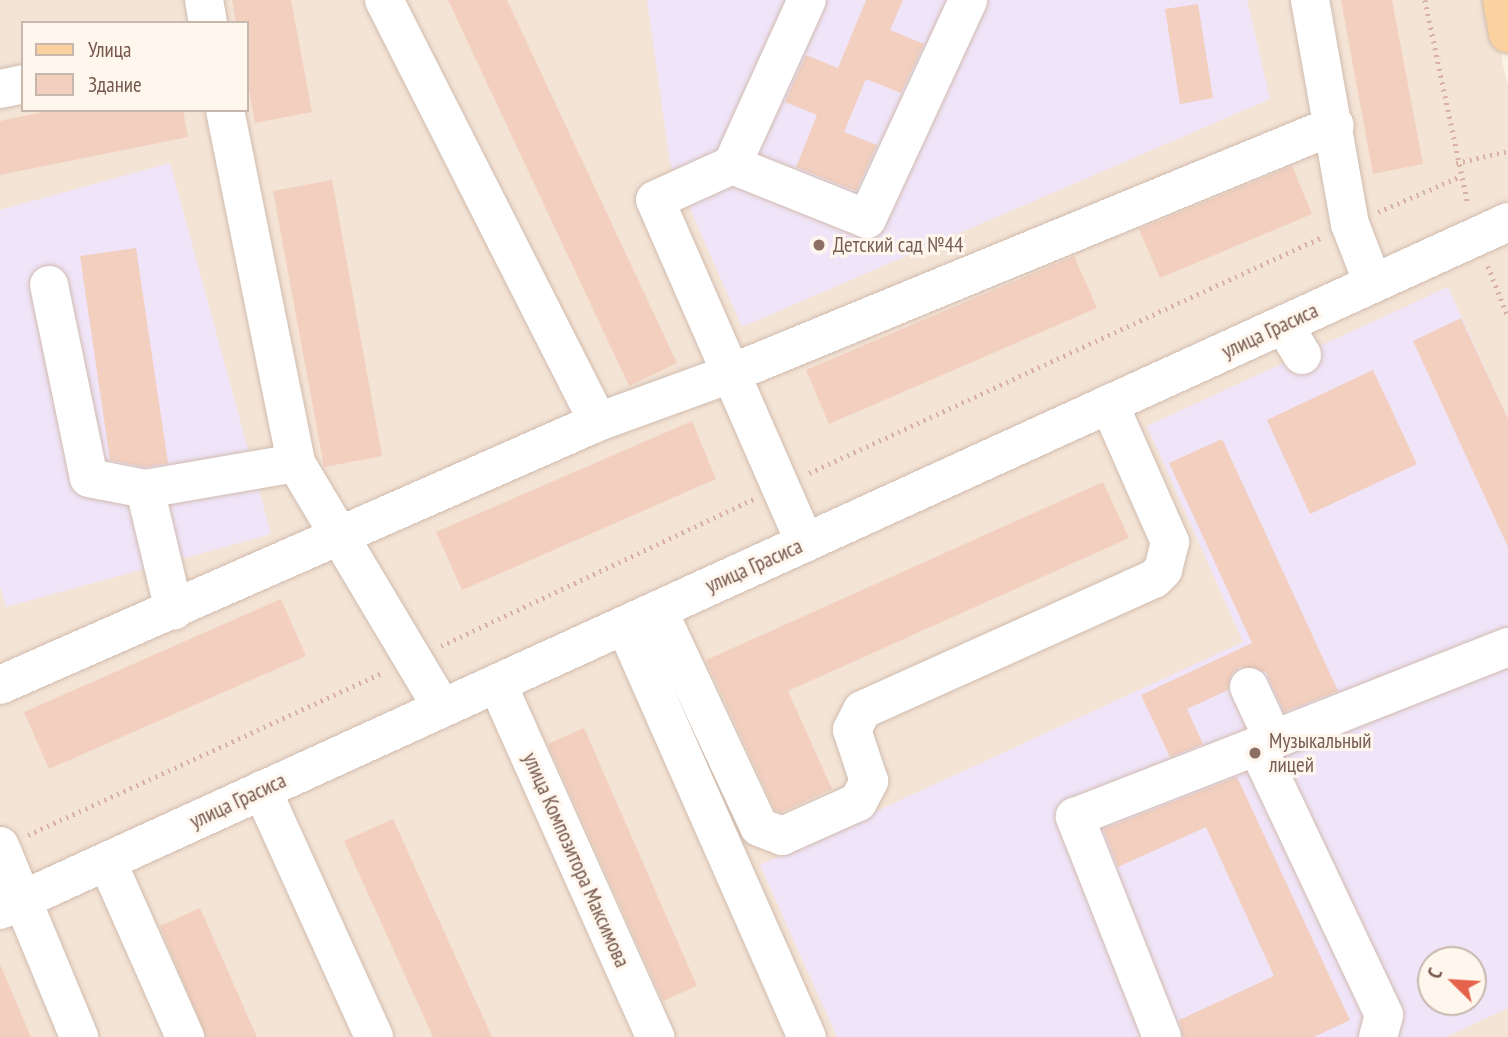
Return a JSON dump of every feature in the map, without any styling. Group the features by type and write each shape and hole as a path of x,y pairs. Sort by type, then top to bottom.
{"main road":[{"path":"1502,0 1508,33"}],"street":[{"path":"204,0 208,21"},
{"path":"384,0 598,422"},
{"path":"805,543 781,486 727,375 655,200 732,165 807,0"},
{"path":"732,165 867,219 968,0"},
{"path":"1310,0 1335,125 1350,224 1373,284"},
{"path":"0,89 21,84"},
{"path":"225,112 296,463 342,536 442,708"},
{"path":"0,685 174,611 598,422 727,375 1335,125"},
{"name":"улица Грасиса","path":"12,904 1109,404 1293,340 1373,284 1492,230"},
{"path":"49,285 89,478 145,489 296,463"},
{"path":"642,617 753,821 782,836 863,796 869,782 852,730 862,710 1154,579 1163,570 1170,542 1109,404"},
{"path":"145,489 174,611"},
{"path":"642,617 807,1037"},
{"path":"1162,1037 1075,817 1508,647"},
{"name":"улица Композитора Максимова","path":"497,683 655,1037"},
{"path":"1249,687 1265,743 1384,1015 1378,1037"},
{"path":"262,790 374,1037"},
{"path":"0,847 12,904 79,1037"},
{"path":"107,861 185,1037"}],"path":[{"path":"1425,0 1456,163 1492,230 1508,317"},
{"path":"1456,163 1508,151"},
{"path":"0,847 1350,224 1461,176"}],"shaded area":[{"path":"0,0 1489,0 1508,87 1508,1037 0,1037"},
{"name":"Детский сад №44","path":"647,0 1247,0 1270,99 742,327 670,163"},
{"path":"170,163 271,534 6,607 0,586 0,210"},
{"name":"Музыкальный лицей","path":"1448,287 1508,419 1508,1008 1446,1037 837,1037 760,865 1243,642 1147,426"}],"building":[{"path":"232,0 291,0 312,112 255,123 248,85 248,21 236,21"},
{"path":"448,0 507,0 677,363 629,386"},
{"path":"866,0 903,0 890,30 924,44 901,93 866,79 844,132 877,145 856,191 796,167 817,115 785,102 806,55 838,68"},
{"path":"1341,0 1392,0 1423,164 1373,174"},
{"path":"1198,4 1213,98 1180,104 1165,9"},
{"path":"43,112 183,112 188,137 0,175 0,121"},
{"path":"1292,166 1312,214 1160,278 1139,229"},
{"path":"332,180 382,456 324,467 273,191"},
{"path":"136,248 168,463 145,467 110,460 80,256"},
{"path":"1074,256 1097,308 829,424 806,370"},
{"path":"1461,318 1508,419 1508,547 1413,341"},
{"path":"1373,370 1417,464 1310,514 1267,420"},
{"path":"692,421 716,479 462,590 436,532"},
{"path":"1222,439 1338,691 1284,712 1266,672 1240,667 1231,675 1228,690 1187,709 1203,744 1170,757 1141,695 1252,643 1169,463"},
{"path":"1103,482 1129,538 788,691 832,789 781,812 775,810 706,660"},
{"path":"281,599 306,656 49,769 24,712"},
{"path":"584,728 697,986 663,1001 548,744"},
{"path":"1237,777 1350,1020 1314,1037 1183,1037 1179,1020 1274,976 1206,827 1118,867 1103,829"},
{"path":"393,819 492,1037 433,1037 344,841"},
{"path":"200,908 257,1037 206,1037 160,926"},
{"path":"0,964 31,1037 0,1037"}],"place":[{"name":"Детский сад №44","path":"819,245"},
{"name":"Музыкальный лицей","path":"1255,753"}]}
